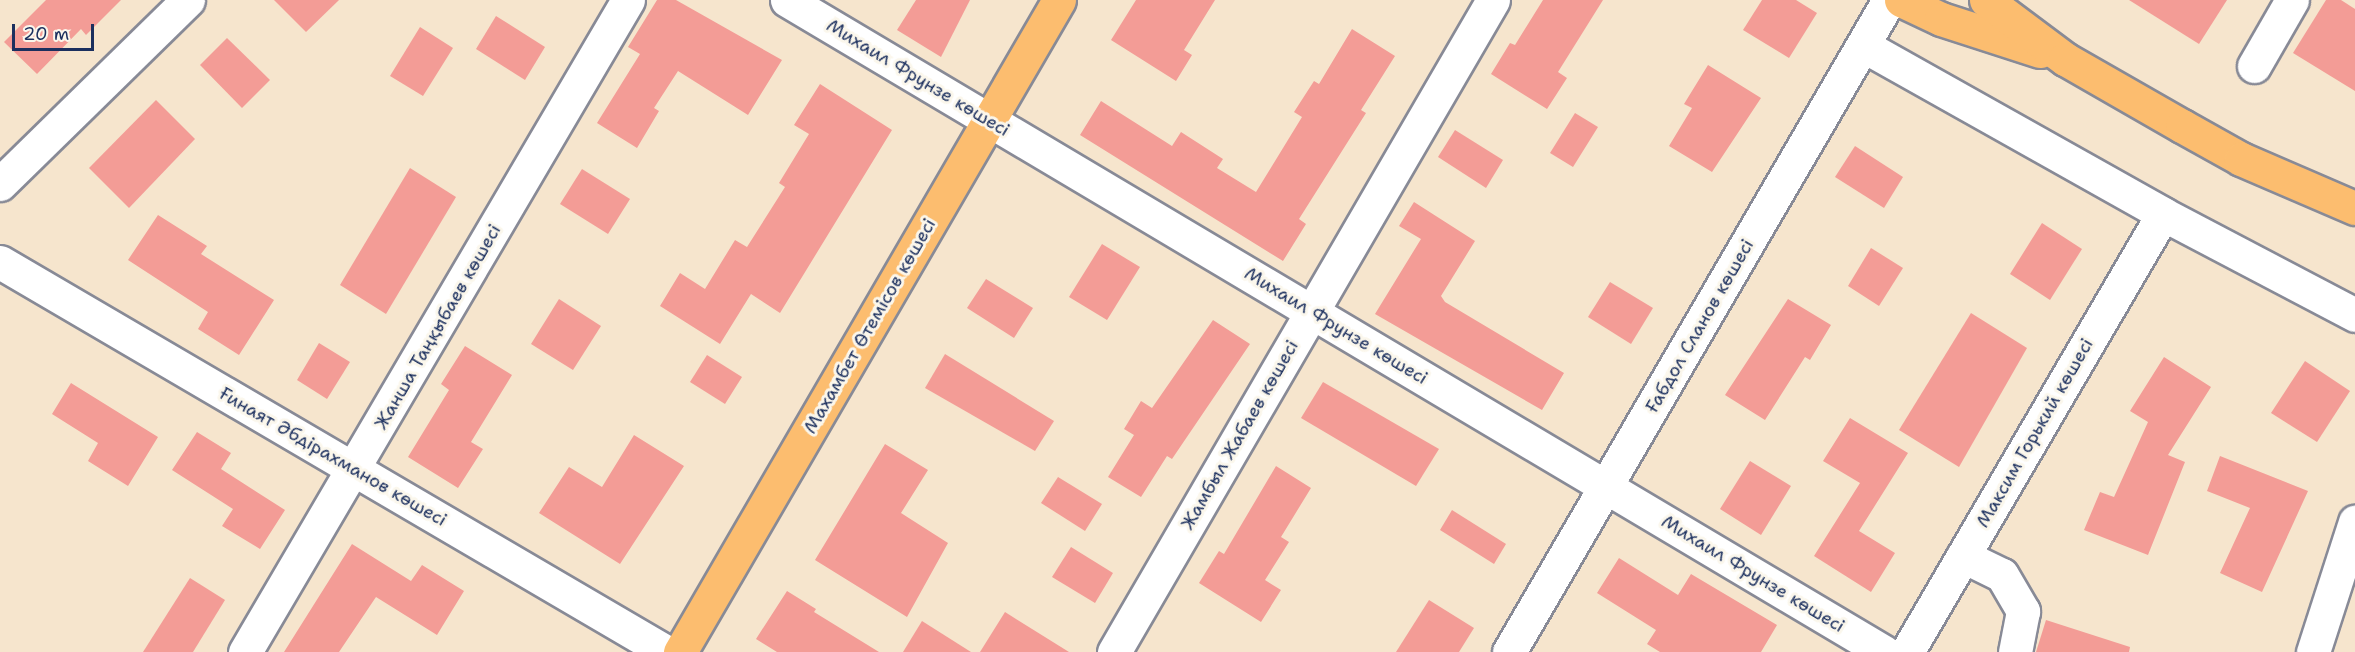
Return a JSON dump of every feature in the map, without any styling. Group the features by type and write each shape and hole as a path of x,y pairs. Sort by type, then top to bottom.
{"main road":[{"name":"Махамбет Өтемісов көшесі","path":"680,652 1059,0"},
{"path":"1901,0 1941,19 2065,59"},
{"path":"1986,0 2065,59 2241,159 2355,208"}],"street":[{"path":"0,184 188,0"},
{"name":"Жанша Таңқыбаев көшесі","path":"245,652 355,470 628,0"},
{"name":"Михаил Фрунзе көшесі","path":"787,0 1884,652"},
{"name":"Жамбыл Жабаев көшесі","path":"1114,652 1493,0"},
{"name":"Ғабдол Сланов көшесі","path":"1509,652 1889,0"},
{"path":"2254,66 2292,0"},
{"path":"1864,46 2163,214 2355,315"},
{"name":"Максим Горький көшесі","path":"1907,652 2163,214"},
{"name":"Ғинаят Әбдірахманов көшесі","path":"0,262 666,652"},
{"path":"2313,652 2355,522"},
{"path":"1964,556 2002,575 2023,611 2015,652"}],"building":[{"path":"46,0 121,0 86,35 81,29 37,74 4,42"},
{"path":"274,0 339,0 306,32"},
{"path":"657,0 676,0 782,60 748,115 678,71 654,108 659,111 637,148 597,123 640,54 628,47"},
{"path":"916,0 970,0 941,57 897,30"},
{"path":"1136,0 1215,0 1184,50 1192,55 1176,81 1111,40"},
{"path":"1543,0 1603,0 1558,72 1567,78 1547,109 1491,74 1510,43 1515,45"},
{"path":"1762,0 1796,0 1817,13 1789,58 1743,30"},
{"path":"2129,0 2227,0 2199,44"},
{"path":"2326,0 2341,0 2355,9 2355,91 2293,53"},
{"path":"496,16 545,47 525,80 476,49"},
{"path":"420,27 453,48 423,96 390,76"},
{"path":"1352,29 1395,56 1361,110 1366,113 1299,219 1306,224 1283,261 1080,135 1101,101 1172,146 1181,132 1223,159 1217,168 1256,192 1302,117 1294,112 1314,81 1319,84"},
{"path":"227,38 270,80 242,108 200,65"},
{"path":"1708,65 1761,98 1712,172 1669,146 1692,108 1684,104"},
{"path":"820,84 892,130 780,313 751,294 720,344 660,306 680,273 705,289 735,240 747,247 785,187 779,183 809,134 794,125"},
{"path":"156,100 195,139 129,208 89,168"},
{"path":"1575,113 1598,127 1573,167 1550,153"},
{"path":"1455,130 1503,160 1486,188 1438,157"},
{"path":"1855,146 1903,177 1884,208 1835,177"},
{"path":"410,168 456,197 386,314 340,285"},
{"path":"582,169 630,199 608,234 560,204"},
{"path":"1414,202 1475,241 1441,296 1445,302 1564,373 1542,410 1375,314 1421,239 1399,226"},
{"path":"158,215 207,246 201,254 274,300 239,355 198,329 208,312 128,260"},
{"path":"2042,223 2082,249 2050,300 2010,274"},
{"path":"1102,244 1140,267 1107,320 1069,297"},
{"path":"1871,248 1903,268 1879,306 1848,286"},
{"path":"986,279 1033,308 1014,338 967,308"},
{"path":"1610,282 1653,308 1631,344 1588,317"},
{"path":"559,299 601,326 573,370 531,344"},
{"path":"1788,299 1831,325 1810,360 1805,357 1765,420 1725,395"},
{"path":"1971,313 2027,348 1959,467 1899,430"},
{"path":"1213,320 1250,344 1172,459 1167,456 1141,497 1108,477 1134,435 1124,429 1141,401 1152,408"},
{"path":"319,343 350,362 327,399 297,380"},
{"path":"465,346 512,375 471,442 483,449 458,488 408,457 449,390 441,384"},
{"path":"945,354 1054,421 1035,451 925,388"},
{"path":"707,355 742,377 725,404 690,382"},
{"path":"2164,357 2211,387 2168,455 2185,462 2148,555 2084,530 2100,492 2114,497 2148,422 2130,411"},
{"path":"2305,361 2350,391 2317,442 2271,413"},
{"path":"1323,382 1439,449 1416,486 1301,418"},
{"path":"71,383 158,437 128,486 88,461 98,443 52,414"},
{"path":"1850,418 1908,453 1859,531 1895,553 1871,592 1814,556 1860,483 1823,461"},
{"path":"197,432 231,453 221,469 285,510 260,549 222,526 233,509 172,470"},
{"path":"634,435 684,466 620,564 539,513 569,467 602,487"},
{"path":"885,444 928,470 901,513 948,543 907,617 815,560"},
{"path":"2220,456 2308,491 2262,592 2220,573 2250,508 2207,491"},
{"path":"1750,461 1791,486 1761,535 1720,509"},
{"path":"1276,466 1311,488 1281,537 1289,542 1265,580 1281,590 1261,622 1199,583 1219,551 1224,554"},
{"path":"1058,477 1102,504 1085,531 1041,503"},
{"path":"1452,510 1506,544 1494,564 1440,530"},
{"path":"352,544 411,581 422,565 464,591 437,635 376,597 339,652 284,652"},
{"path":"1071,547 1113,573 1095,603 1052,577"},
{"path":"1619,558 1678,595 1691,574 1777,625 1761,652 1660,652 1647,644 1656,630 1597,593"},
{"path":"190,578 225,600 193,652 143,652"},
{"path":"787,591 816,609 814,612 879,652 777,652 756,639"},
{"path":"1429,600 1474,628 1459,652 1396,652"},
{"path":"1005,612 1069,652 980,652"},
{"path":"2046,620 2130,647 2129,652 2036,652"},
{"path":"922,621 971,652 903,652"}]}
